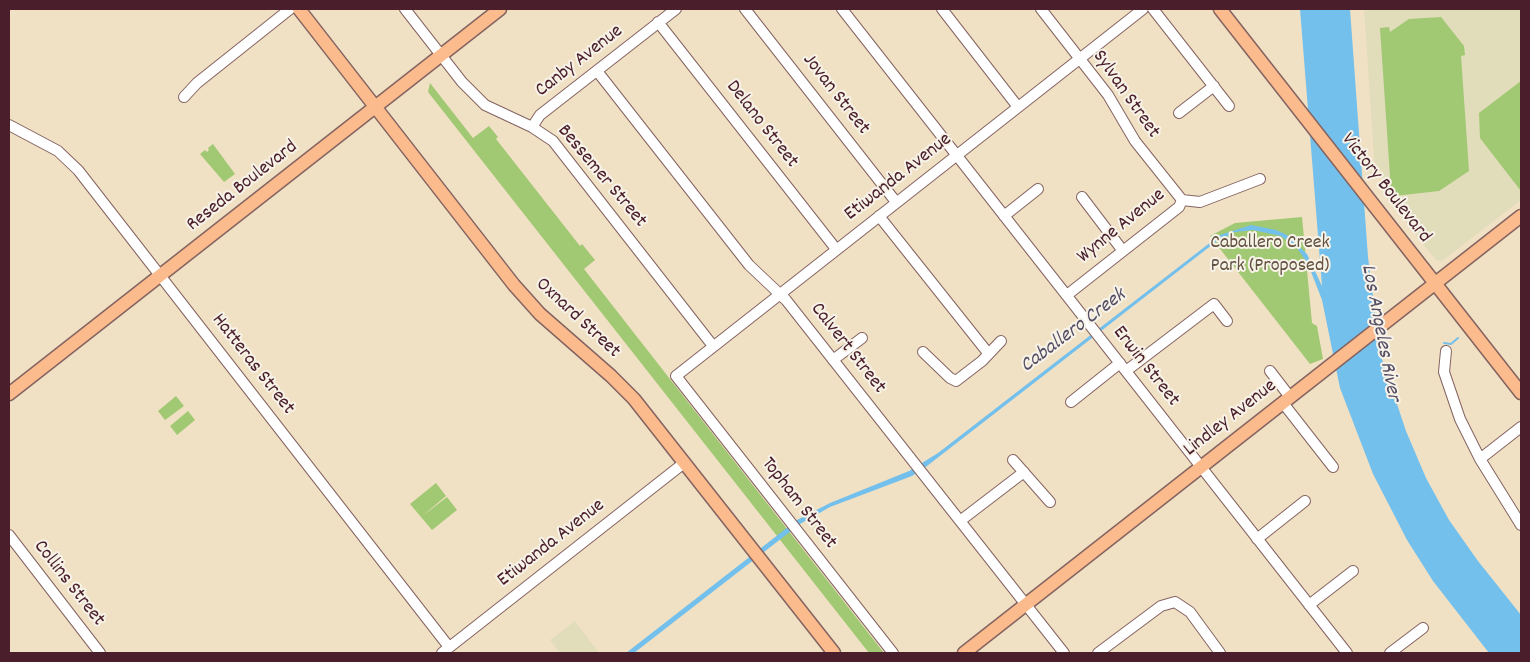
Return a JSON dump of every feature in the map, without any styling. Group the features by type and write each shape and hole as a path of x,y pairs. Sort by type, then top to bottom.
{"main road":[{"name":"Oxnard Street","path":"299,9 514,285 540,314 622,387 834,653"},
{"name":"Reseda Boulevard","path":"9,394 500,9"},
{"name":"Victory Boulevard","path":"1220,9 1521,393"},
{"name":"Lindley Avenue","path":"964,653 1521,216"}],"street":[{"path":"184,96 197,82 290,9"},
{"path":"405,9 441,55"},
{"name":"Canby Avenue","path":"532,127 540,115 676,9"},
{"name":"Jovan Street","path":"745,9 896,202"},
{"name":"Erwin Street","path":"842,9 1347,653"},
{"path":"942,9 1018,107"},
{"name":"Sylvan Street","path":"1040,9 1108,95 1135,141 1182,200"},
{"name":"Etiwanda Avenue","path":"676,376 1141,9"},
{"path":"1154,9 1229,106"},
{"name":"Delano Street","path":"658,22 836,249"},
{"name":"Bessemer Street","path":"441,55 473,95 485,105 532,127 553,141 713,346"},
{"name":"Calvert Street","path":"597,71 749,265 780,293 1064,653"},
{"path":"1179,113 1214,86"},
{"name":"Hatteras Street","path":"9,125 44,142 68,159 160,275 446,650"},
{"name":"Wynne Avenue","path":"1067,295 1179,207 1182,200 1200,202 1260,179"},
{"path":"1004,216 1038,189"},
{"path":"1082,198 1123,251"},
{"path":"879,216 988,353"},
{"path":"1071,402 1214,304 1227,321"},
{"path":"833,360 862,338"},
{"path":"923,352 950,378 956,381 982,361 1001,341"},
{"path":"1446,351 1444,372 1460,419 1480,459 1521,525"},
{"path":"1270,370 1286,400 1333,467"},
{"name":"Topham Street","path":"676,376 893,653"},
{"path":"1480,459 1521,427"},
{"path":"1013,460 1050,502"},
{"name":"Etiwanda Avenue","path":"446,650 684,463"},
{"path":"960,521 1024,472"},
{"path":"1257,539 1305,501"},
{"name":"Collins Street","path":"9,535 100,653"},
{"path":"1309,605 1353,572"},
{"path":"1098,653 1161,606 1176,602 1190,612 1220,653"},
{"path":"1390,653 1423,628"}],"shaded area":[{"path":"1364,9 1521,9 1521,200 1442,261 1436,260 1384,195 1382,170 1375,171"},
{"path":"575,621 599,653 560,653 550,640"}],"green space":[{"path":"1441,17 1464,46 1465,55 1461,56 1469,171 1439,191 1394,196 1391,191 1380,28 1389,27 1390,32 1409,19"},
{"path":"1521,81 1521,191 1480,138 1479,113"},
{"path":"430,83 473,138 489,126 498,137 496,139 580,246 582,244 595,260 584,269 884,653 869,653 428,92"},
{"path":"213,144 235,174 224,182 200,154 205,150 207,152 208,148"},
{"name":"Caballero Creek Park (Proposed)","path":"1302,217 1312,323 1317,326 1323,359 1310,364 1210,236 1235,223"},
{"path":"176,396 184,406 165,420 158,411"},
{"path":"188,411 195,420 177,435 170,426"},
{"path":"436,483 446,496 421,517 410,504"},
{"path":"447,497 457,510 432,530 421,517"}],"water":[{"path":"1300,9 1350,9 1368,257 1380,353 1406,431 1426,478 1449,520 1478,561 1521,615 1521,653 1489,653 1433,581 1407,540 1373,474 1340,388 1322,300 1308,264 1297,248 1281,236 1253,230 1235,232 1217,241 927,466 912,476 830,507 800,524 634,653 626,653 797,520 830,503 909,471 938,453 1220,235 1251,225 1276,230 1287,235 1307,254 1322,286"}],"waterway":[{"path":"1444,343 1451,344 1458,338"}],"water label":[{"name":"Caballero Creek","path":"1074,332"},
{"name":"Los Angeles River","path":"1379,333"}]}
